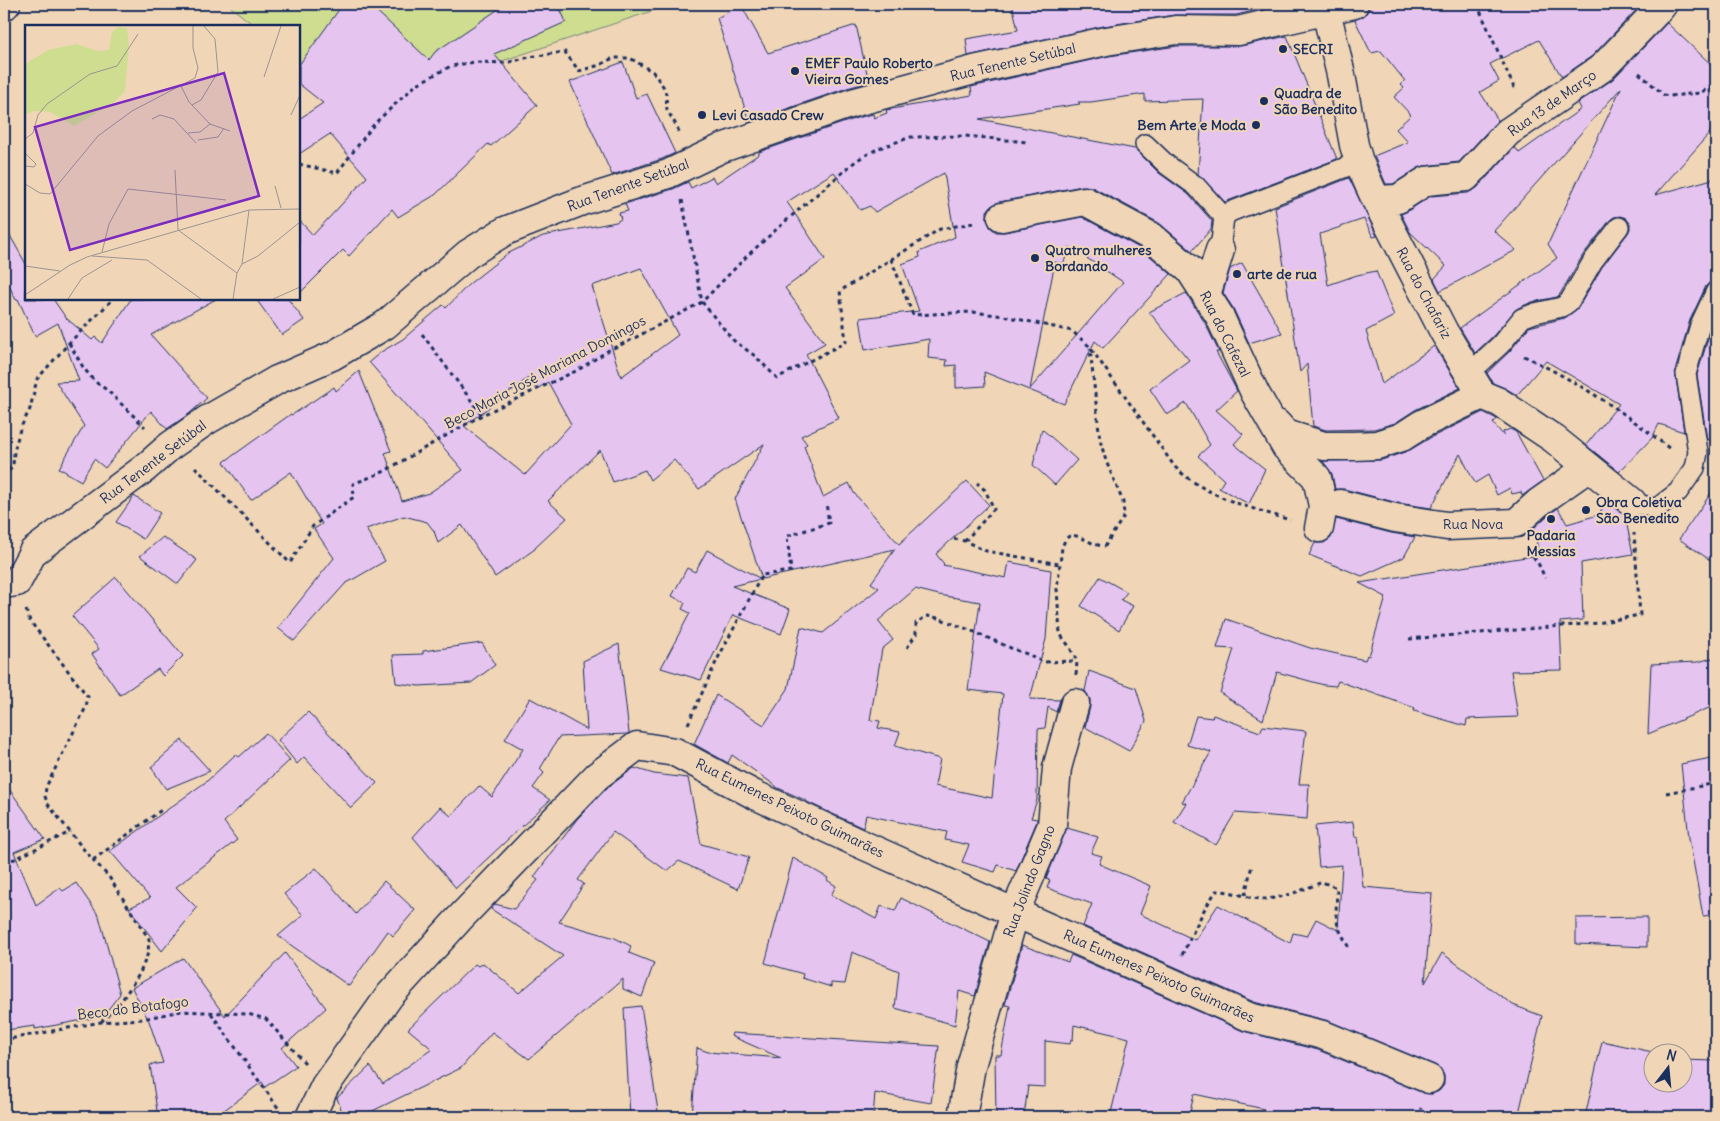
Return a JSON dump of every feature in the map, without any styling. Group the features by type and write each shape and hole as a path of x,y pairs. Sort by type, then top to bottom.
{"street":[{"name":"Rua Tenente Setúbal","path":"10,583 33,552 137,474 170,446 207,420 277,380 340,352 385,325 468,254 505,231 582,201 679,168 722,148 852,103 974,70 1115,40 1176,30 1238,31 1354,4"},
{"name":"Rua 13 de Março","path":"1376,200 1398,199 1426,181 1466,177 1508,132 1602,68 1663,4"},
{"name":"Rua do Chafariz","path":"1326,10 1359,162 1376,200 1444,332 1482,395"},
{"name":"Rua do Cafezal","path":"1002,217 1085,201 1152,237 1190,270 1219,315 1255,393 1286,447 1318,478 1323,506 1319,528"},
{"path":"1206,295 1220,250"},
{"path":"1266,411 1286,434 1308,442 1324,446 1377,445 1402,436 1422,424 1482,395 1499,402 1554,440 1632,502"},
{"name":"Rua Nova","path":"1340,504 1395,518 1448,526 1516,524 1538,503 1589,467"},
{"name":"Rua Jolindo Gagno","path":"962,1117 972,1066 1014,912 1052,825 1057,768 1075,703"},
{"name":"Rua Eumenes Peixoto Guimarães","path":"310,1117 325,1086 390,996 459,918 597,776 637,746 675,752 753,794 846,838 1249,1018 1323,1035 1429,1079"}],"lane":[{"path":"1145,144 1167,165 1196,186 1224,217"},
{"path":"1220,250 1224,217 1230,212 1359,162"},
{"path":"1467,370 1474,369 1501,344 1522,318 1535,312 1562,307 1569,302 1593,261 1618,227"},
{"path":"1632,502 1656,509 1678,492 1695,468 1698,452 1686,374 1700,325 1716,291"}],"path":[{"path":"1477,4 1516,90 1531,117"},
{"path":"1618,51 1650,84 1664,95 1700,93 1716,81"},
{"path":"300,164 337,173 375,123 417,84 450,66 475,62 506,64 529,57 565,52 579,71 600,65 613,58 630,58 653,72 664,86 668,110 676,125 681,193 702,302 733,340 755,356 777,378 846,342 840,291 940,229 1002,217"},
{"name":"Beco Maria José Mariana Domingos","path":"170,446 203,474 290,563 313,526 354,497 353,484 383,472 482,415 578,370 609,350 702,302 748,255 857,160 879,148 911,138 965,136 1027,142"},
{"path":"891,259 913,315 972,312 1004,316 1072,331 1089,346 1175,467 1188,480 1222,498 1319,528"},
{"path":"4,477 13,466 14,452 20,429 30,408 36,379 112,300"},
{"path":"402,311 428,342 482,415"},
{"path":"69,343 94,381 108,390 137,421 170,446"},
{"path":"1501,344 1573,381 1629,417 1695,468"},
{"path":"907,648 916,634 916,623 926,616 938,618 970,630 1030,655 1042,662 1077,662 1060,634 1057,589 1062,547 1066,538 1072,535 1082,537 1098,546 1105,546 1124,516 1123,502 1100,440 1089,346"},
{"path":"965,541 994,509 985,490 977,483"},
{"path":"1409,639 1598,623 1640,615 1632,502"},
{"path":"675,752 717,660 762,575 790,571 787,536 829,523 826,503"},
{"path":"954,539 965,541 986,552 1059,564"},
{"path":"1712,582 1716,590"},
{"path":"10,583 30,621 88,697 86,707 46,787 45,796 48,803 70,832 109,877 149,939 148,953 140,973 122,1000 101,1022"},
{"path":"1666,793 1716,783"},
{"path":"93,860 164,808"},
{"path":"4,861 15,860 70,832"},
{"path":"1245,895 1252,864"},
{"path":"1170,983 1204,910 1216,891 1226,891 1265,899 1297,892 1322,882 1337,888 1336,914 1338,927 1349,948"},
{"name":"Beco do Botafogo","path":"4,1040 101,1022 142,1019 181,1011 248,1014 266,1019 325,1086"},
{"path":"210,1012 284,1117"}],"green space":[{"path":"229,4 673,4 463,74 332,88 300,62 300,25 254,25"}],"building":[{"path":"343,4 369,4 429,60 435,52 506,4 558,4 566,22 494,54 537,105 491,146 488,144 435,195 398,217 392,209 349,256 343,250 300,293 300,221 313,235 367,177 330,134 300,153 300,118 323,103 300,85 300,64"},
{"path":"1012,4 1274,4 1275,6 1236,15 1174,15 1104,26 968,56 966,39 1018,30"},
{"path":"1369,4 1642,4 1592,56 1562,77 1539,40 1490,64 1499,81 1480,92 1498,120 1459,162 1424,166 1393,184 1386,184 1374,156 1408,142 1396,129 1411,115 1394,97 1404,88 1401,85 1405,81 1381,51 1371,53 1355,20 1365,15 1369,9"},
{"path":"741,5 768,53 856,25 869,82 749,122 717,18"},
{"path":"1667,23 1716,69 1716,77 1709,92 1716,98 1716,126 1655,195 1716,178 1716,280 1706,286 1690,320 1675,371 1684,432 1659,424 1652,438 1619,472 1586,445 1619,404 1546,361 1517,395 1493,383 1487,373 1510,351 1529,327 1565,318 1578,308 1602,267 1628,233 1630,223 1626,218 1620,216 1610,220 1583,255 1557,297 1532,302 1518,308 1475,353 1460,328 1557,258 1548,244 1621,88 1494,231 1516,250 1440,291 1434,279 1446,266 1410,232 1401,214 1431,196 1468,193 1477,188 1515,147 1519,153 1581,109 1578,103 1613,79"},
{"path":"1287,36 1337,159 1225,202 1198,174 1203,99 1145,101 1145,94 1091,102 1078,102 1080,104 979,119 1135,149 1159,173 1188,194 1212,221 1211,229 1192,251 1159,223 1092,187 1082,186 999,202 991,206 987,211 987,219 990,227 996,232 1005,232 1082,217 1143,250 1171,274 1103,348 1095,341 1064,404 984,372 985,386 956,388 956,365 946,366 947,360 928,358 929,339 865,350 860,318 919,311 902,264 920,257 919,252 955,237 944,173 875,212 870,206 860,210 834,172 787,202 825,259 785,288 825,343 806,354 839,418 801,436 807,444 804,446 823,497 849,483 854,493 899,544 967,481 989,505 936,554 943,565 1006,578 1009,562 1051,570 1046,639 1030,699 1060,700 1056,712 1048,707 1045,728 1038,729 1037,800 1031,818 1037,819 1037,821 1016,871 998,865 995,872 962,862 969,845 945,840 947,832 866,815 863,828 776,787 732,755 728,763 694,744 716,695 764,725 788,689 801,627 823,633 879,588 871,583 895,549 762,579 735,499 764,444 699,489 674,460 650,480 645,470 613,482 600,450 548,501 567,518 535,549 495,577 462,525 438,543 434,531 427,522 404,516 366,529 385,561 345,584 294,641 278,628 334,558 314,529 322,524 291,472 251,500 224,462 291,414 334,387 336,391 359,371 391,451 385,453 402,501 429,493 463,470 369,362 381,352 403,339 443,305 446,308 469,284 507,254 543,236 616,222 621,219 619,213 628,211 625,204 673,189 688,182 691,188 712,177 716,183 759,154 759,152 857,118 873,114 874,118 887,113 886,110 972,95 971,87 1109,56 1177,46 1241,46","holes":["1070,247 1123,282 1030,389 1055,262 1063,264","641,268 678,335 621,377 592,286","528,378 537,389 548,382 571,424 525,475 464,426","915,589 980,602 968,690 1003,694 992,798 935,786 940,759 895,746 900,732 878,728 880,721 870,720 882,649 893,640 878,621"]},
{"path":"623,62 636,98 647,94 675,153 612,175 570,82"},
{"path":"1349,178 1377,236 1373,237 1364,219 1320,234 1328,285 1376,271 1394,316 1366,331 1382,384 1434,346 1460,388 1415,410 1395,423 1374,429 1326,430 1313,426 1307,364 1300,372 1275,207"},
{"path":"4,225 25,262 25,300 54,300 66,318 92,340 95,337 102,343 130,300 214,300 151,335 207,398 189,414 167,429 151,411 105,468 94,459 81,481 59,468 84,426 56,382 79,381 58,323 35,336 18,299 16,300 4,275"},
{"path":"1242,263 1282,333 1249,343 1233,308 1223,293 1230,269"},
{"path":"1186,293 1205,323 1219,352 1216,352 1237,391 1216,410 1243,434 1234,444 1265,469 1249,504 1219,488 1224,480 1198,456 1210,445 1186,403 1167,415 1150,389 1189,360 1149,312"},
{"path":"257,300 289,300 304,320 282,335"},
{"path":"1716,317 1716,442 1707,439 1697,375"},
{"path":"1483,412 1497,419 1493,423 1504,436 1503,432 1510,429 1516,432 1543,481 1522,496 1521,492 1512,494 1510,488 1497,495 1488,475 1475,483 1460,454 1431,508 1398,503 1344,489 1335,489 1332,474 1323,461 1382,460 1410,450"},
{"path":"1042,429 1077,460 1055,485 1033,465"},
{"path":"1716,486 1716,564 1679,539"},
{"path":"134,496 160,513 143,539 116,522"},
{"path":"1607,502 1625,516 1633,554 1581,563 1583,620 1560,622 1562,670 1511,671 1518,717 1467,719 1466,726 1414,711 1415,708 1338,681 1336,686 1324,685 1277,672 1263,720 1220,693 1234,649 1217,648 1226,619 1310,648 1365,660 1367,655 1369,656 1386,597 1359,583 1539,555 1534,528 1548,515 1558,508 1567,524 1598,515"},
{"path":"1336,519 1415,537 1404,557 1362,576 1309,555 1315,543 1324,543 1331,538"},
{"path":"163,537 197,560 178,584 140,556"},
{"path":"707,550 761,579 732,586 790,609 781,634 733,615 701,680 661,668 690,613 682,609 685,603 672,596 687,568 695,572"},
{"path":"116,577 183,656 163,676 158,669 120,695 92,654 99,649 72,616"},
{"path":"1100,577 1127,592 1121,600 1133,606 1119,630 1081,606"},
{"path":"482,643 495,665 471,683 419,686 396,683 393,655 423,654 423,651"},
{"path":"619,644 629,733 559,737 540,769 544,773 533,788 550,800 456,888 413,837 440,807 451,816 479,786 492,797 523,749 505,739 530,698 587,730 583,661"},
{"path":"1716,657 1716,705 1648,734 1651,664 1698,662"},
{"path":"1089,671 1136,688 1146,721 1129,751 1085,727 1090,707 1090,699 1085,691"},
{"path":"308,712 377,783 351,808 304,757 297,764 278,740"},
{"path":"1213,715 1260,732 1263,726 1306,731 1299,784 1309,784 1307,819 1235,813 1216,845 1174,822 1186,803 1182,802 1211,752 1187,745 1196,716 1212,718"},
{"path":"266,733 290,760 224,822 237,840 176,887 197,908 162,951 129,908 150,898 110,851 207,781 236,754 239,757"},
{"path":"182,740 210,771 166,789 151,767"},
{"path":"1716,757 1716,915 1703,916 1689,838 1681,764"},
{"path":"634,768 654,774 688,778 701,844 749,857 738,889 679,861 667,871 613,832 578,880 584,884 559,922 615,938 631,946 629,953 654,963 642,997 623,989 623,979 529,1059 492,1032 461,1068 360,1117 344,1117 337,1098 370,1066 383,1084 432,1049 408,1029 475,964 478,966 483,963 519,993 563,956 491,909 495,904 514,909 538,880 534,877 577,819 607,788"},
{"path":"4,782 45,839 14,852 36,905 60,888 63,891 76,883 99,916 120,994 106,1012 94,1018 35,1029 35,1026 6,1030 4,1014"},
{"path":"1353,822 1355,837 1358,836 1363,887 1432,893 1425,983 1442,953 1513,1005 1542,1016 1518,1117 1262,1117 1264,1109 1194,1094 1189,1117 1110,1117 1129,1038 1074,1025 1073,1040 1071,1039 1070,1044 1045,1041 1045,1087 1028,1086 1024,1117 996,1117 995,1055 1001,1055 1010,1006 1005,1005 1022,945 1068,962 1071,955 1243,1031 1318,1050 1423,1093 1432,1094 1439,1091 1444,1085 1444,1076 1441,1069 1435,1065 1329,1021 1254,1002 1083,926 1092,904 1047,888 1050,880 1046,879 1067,828 1098,837 1091,853 1102,856 1099,864 1151,886 1140,914 1195,940 1218,905 1290,943 1293,933 1307,936 1316,919 1338,930 1342,865 1319,867 1315,826"},
{"path":"793,858 828,878 827,880 836,886 831,895 876,919 881,906 895,911 901,898 990,942 975,996 959,991 955,1025 895,1008 899,971 852,952 845,984 831,983 831,987 802,978 803,974 765,963"},
{"path":"316,868 356,914 384,881 415,910 393,936 388,931 349,986 278,936 303,915 284,894"},
{"path":"1647,917 1647,947 1576,944 1576,918"},
{"path":"285,953 326,1008 282,1048 296,1066 265,1087 262,1082 215,1117 158,1117 150,1065 163,1063 149,1021 132,988 183,958 225,1016"},
{"path":"641,1006 659,1117 630,1117 624,1008"},
{"path":"732,1033 939,1046 931,1103 875,1093 873,1117 692,1117 697,1048 708,1052 781,1058 731,1036"},
{"path":"1602,1041 1642,1050 1642,1094 1692,1094 1692,1060 1716,1061 1716,1095 1713,1117 1585,1117"}],"place":[{"name":"SECRI","path":"1283,49"},
{"name":"EMEF Paulo Roberto Vieira Gomes","path":"795,71"},
{"name":"Quadra de São Benedito","path":"1264,101"},
{"name":"Levi Casado Crew","path":"702,115"},
{"name":"Bem Arte e Moda","path":"1256,125"},
{"name":"Quatro mulheres Bordando","path":"1035,258"},
{"name":"arte de rua","path":"1237,274"},
{"name":"Obra Coletiva São Benedito","path":"1586,510"},
{"name":"Padaria Messias","path":"1551,519"}]}
